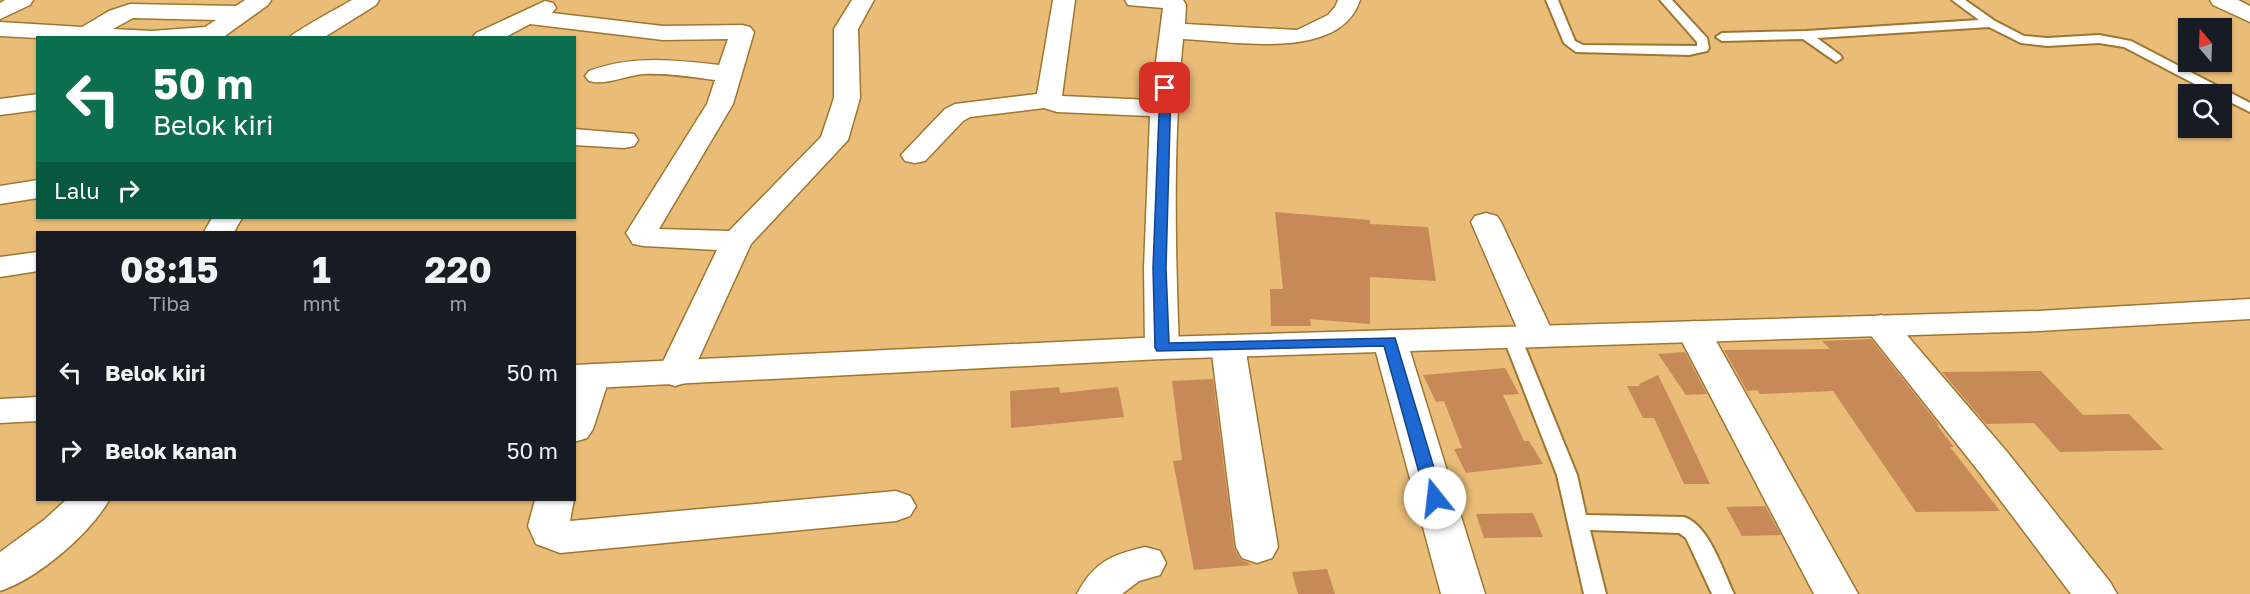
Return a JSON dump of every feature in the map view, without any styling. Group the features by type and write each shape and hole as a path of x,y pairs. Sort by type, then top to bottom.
{"main road":[{"path":"0,12 22,0"},
{"path":"209,36 260,0"},
{"path":"306,36 320,30 368,0"},
{"path":"488,36 563,0"},
{"path":"675,374 737,241 795,178 834,140 847,98 846,29 863,0"},
{"path":"1049,100 1055,46 1064,0"},
{"path":"1136,0 1174,4 1173,31 1163,109 1160,268 1162,348"},
{"path":"1173,31 1297,37 1313,34 1324,28 1346,9 1349,0"},
{"path":"2221,0 2250,15"},
{"path":"85,35 130,11 239,13"},
{"path":"526,17 653,32 742,32 720,104 641,233 645,237 653,238 737,241"},
{"path":"0,29 107,36"},
{"path":"598,76 613,69 654,66 729,74"},
{"path":"915,155 954,115 964,110 1049,100 1057,104 1163,109"},
{"path":"0,107 36,102"},
{"path":"576,137 624,140"},
{"path":"0,195 36,189"},
{"path":"1486,222 1524,336"},
{"path":"0,267 36,261"},
{"path":"576,417 583,377 1162,348 1881,326 2250,309"},
{"path":"1881,326 1994,463 2095,594"},
{"path":"1694,332 1836,594"},
{"path":"1390,341 1463,594"},
{"path":"1228,346 1257,547"},
{"path":"0,411 36,409"},
{"path":"0,574 48,540 81,511 88,501"},
{"path":"555,501 548,526 551,533 560,537 896,506"},
{"path":"1099,594 1107,579 1126,567 1146,563"}],"lane":[{"path":"1552,0 1570,43 1580,49 1689,51 1702,48 1703,41 1666,0"},
{"path":"1958,0 2006,33 2031,41 2099,39 2127,44 2250,108"},
{"path":"1722,37 1806,35 1991,23"},
{"path":"1806,35 1836,58"},
{"path":"1524,336 1568,475 1595,594"},
{"path":"1578,522 1684,525 1694,533 1723,594"}],"building":[{"path":"1275,212 1370,220 1370,224 1428,227 1436,281 1370,277 1370,324 1310,319 1311,326 1271,326 1270,289 1283,289"},
{"path":"1871,339 1939,425 1937,425 1954,447 1950,447 2000,511 1916,512 1833,391 1760,394 1757,390 1747,391 1724,350 1830,349 1822,341"},
{"path":"1685,352 1707,394 1686,395 1658,354"},
{"path":"1505,368 1519,394 1503,395 1524,441 1529,441 1543,464 1466,473 1454,449 1462,448 1444,401 1436,402 1423,375"},
{"path":"2041,371 2083,415 2129,414 2164,450 2060,452 2034,423 1986,424 1942,372"},
{"path":"1658,375 1710,484 1684,484 1654,418 1643,418 1627,386 1640,386 1639,384"},
{"path":"1213,379 1234,547 1240,559 1252,565 1194,570 1173,461 1182,460 1172,381"},
{"path":"1059,387 1060,393 1118,387 1124,417 1011,428 1010,391"},
{"path":"1765,506 1781,535 1742,536 1726,507"},
{"path":"1533,513 1543,537 1484,538 1476,514"},
{"path":"1327,569 1335,594 1298,594 1292,572"}],"route":[{"path":"1165,88 1160,268 1162,348 1390,341 1435,498"}]}
